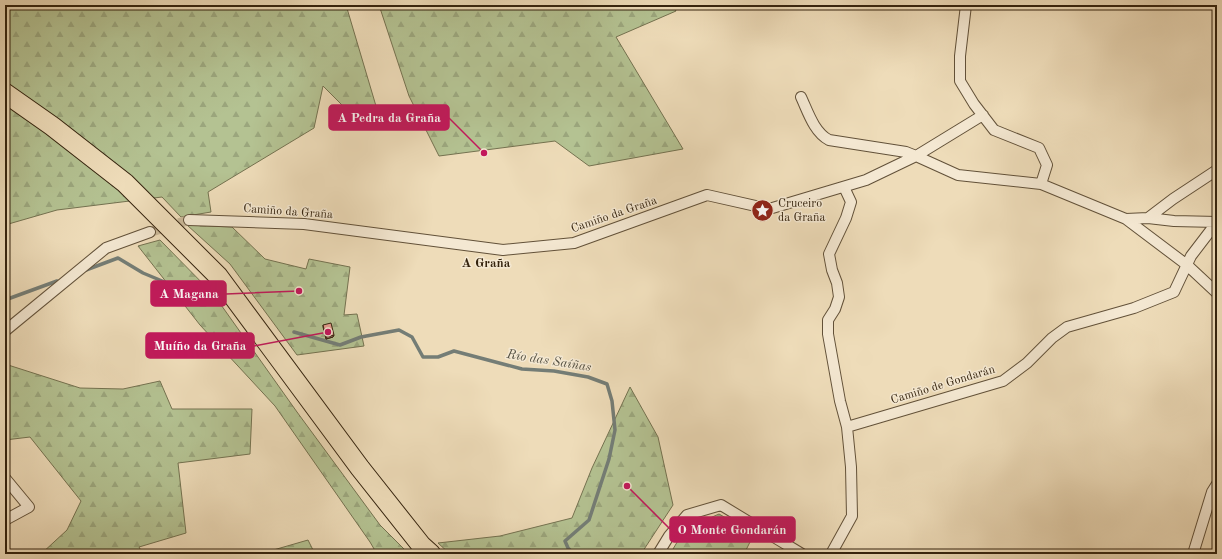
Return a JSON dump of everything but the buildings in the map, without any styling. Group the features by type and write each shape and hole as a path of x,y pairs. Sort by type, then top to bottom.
{"highway":[{"path":"5,93 52,126 125,183 218,276 360,468 421,545 431,554"}],"street":[{"path":"966,5 960,56 960,81 982,116 994,130 1039,148 1047,165 1041,184"},
{"path":"801,97 823,136 836,141 906,152 958,175 1041,184 1126,219 1187,265 1217,293"},
{"name":"Camiño da Graña","path":"189,220 304,224 503,250 574,243 707,196 768,209 844,187 866,180 916,156 982,116"},
{"path":"1148,218 1173,199 1217,170"},
{"path":"831,554 852,516 851,467 847,427 840,401 828,334 828,320 835,309 839,297 837,283 832,270 829,254 846,218 851,202 844,187"},
{"path":"1126,219 1148,218 1174,221 1217,222"},
{"name":"Camiño de Gondarán","path":"847,427 1003,381 1027,363 1052,338 1067,327 1134,308 1174,292 1195,251 1217,222"},
{"path":"5,331 106,248 150,232"},
{"path":"5,478 29,507 5,520"},
{"path":"1193,554 1212,492 1217,484"},
{"path":"658,554 669,536 687,515 721,505 802,554"}],"green space":[{"path":"5,5 346,5 376,106 359,122 323,86 314,128 208,192 211,212 181,217 162,197 57,210 5,225"},
{"path":"379,5 673,5 676,11 616,37 683,149 589,166 555,141 439,156 409,96"},
{"path":"187,225 232,227 265,259 306,269 309,259 350,267 344,315 357,314 364,346 297,355 230,264"},
{"path":"160,240 214,295 380,525 409,554 377,554 275,406 200,325 138,246"},
{"path":"5,364 80,388 123,389 160,381 172,409 252,409 250,454 178,463 186,533 139,547 143,554 41,554 67,530 81,501 30,437 5,440"},
{"path":"630,387 658,437 673,505 641,554 450,554 438,543 500,536 572,518 592,468"},
{"path":"719,514 754,534 744,554 670,554 685,529"},
{"path":"308,540 315,554 241,554 263,553"}],"waterway":[{"name":"Río das Saíñas","path":"86,270 118,258 143,273 210,301"},
{"name":"Río das Saíñas","path":"5,300 57,281"},
{"name":"Río das Saíñas","path":"294,332 340,345 361,337 399,330 412,337 423,357 438,357 454,351 522,369 554,371 588,377 607,384 612,401 615,430 609,459 589,520 565,541 568,548 574,554"}],"tunnel":[{"path":"150,232 189,220"}],"place":[{"name":"A Pedra da Graña","path":"484,153"},
{"name":"Cruceiro da Graña","path":"763,211"},
{"name":"A Magana","path":"299,291"},
{"name":"Muíño da Graña","path":"328,332"},
{"name":"O Monte Gondarán","path":"627,486"}],"district":[{"name":"A Graña","path":"486,263"}]}
